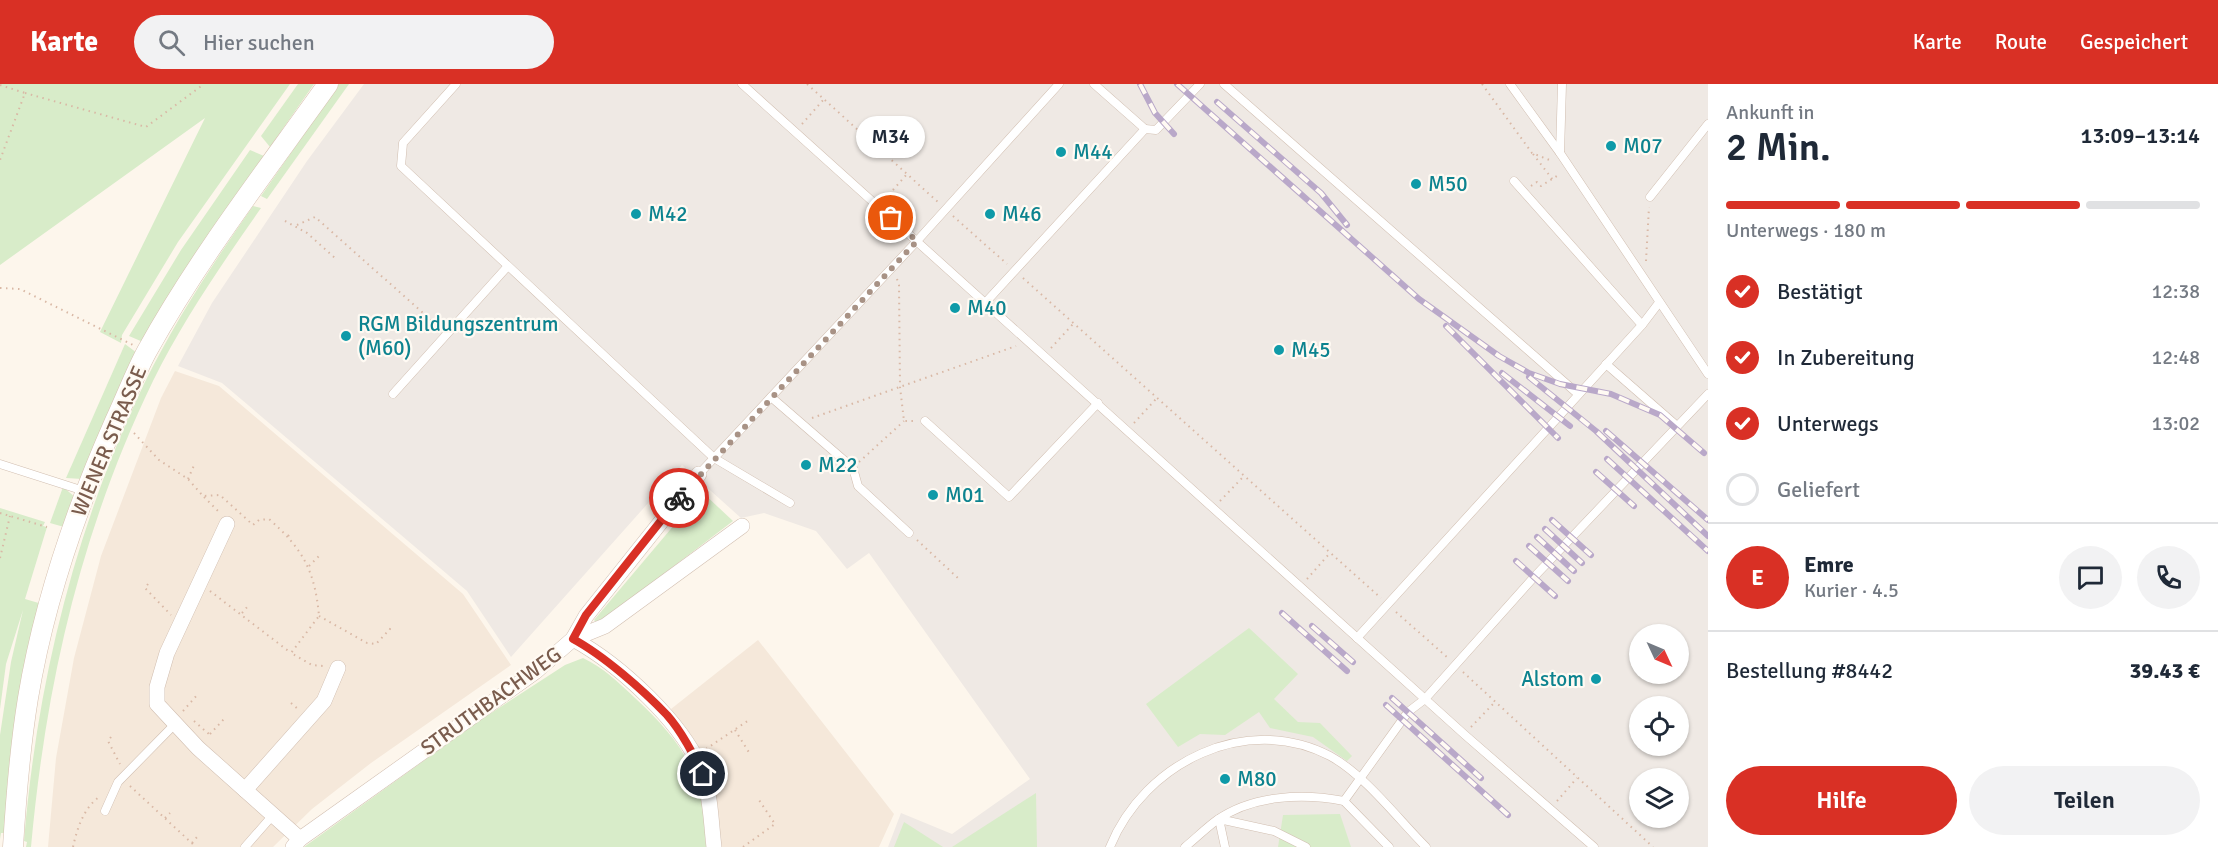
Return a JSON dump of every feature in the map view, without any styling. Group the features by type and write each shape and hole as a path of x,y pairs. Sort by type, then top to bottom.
{"main road":[{"name":"WIENER STRASSE","path":"13,847 18,774 28,697 45,618 71,531 86,492 147,352 248,196 328,84"}],"street":[{"path":"699,474 586,615 573,639 593,650 667,716 703,774 714,847"},
{"name":"STRUTHBACHWEG","path":"227,525 180,625 157,687 157,704 174,725 198,748 273,815 297,843 535,672 573,639 605,626 742,526"},
{"path":"245,790 324,701 338,668"}],"lane":[{"path":"456,84 403,142 400,166 714,458 790,503"},
{"path":"742,84 1215,507 1465,735 1594,847"},
{"path":"699,474 917,241 1059,84"},
{"path":"1094,84 1145,129 1156,130 1200,84"},
{"path":"1224,84 1578,394"},
{"path":"1510,84 1560,153 1658,304 1708,374"},
{"path":"1560,153 1562,84"},
{"path":"1650,197 1708,124"},
{"path":"986,302 1145,129"},
{"path":"1514,181 1642,325"},
{"path":"393,394 508,266"},
{"path":"1357,638 1642,325 1658,304"},
{"path":"1606,364 1677,426"},
{"path":"1344,801 1361,780 1397,725 1425,699 1708,394"},
{"path":"771,397 853,468 858,486 909,533"},
{"path":"925,421 1009,497 1098,403"},
{"path":"0,464 86,492"},
{"path":"105,811 118,782 174,725"},
{"path":"1110,847 1116,833 1137,801 1187,758 1215,747 1245,740 1276,739 1308,746 1332,757 1361,780 1426,847"},
{"path":"1185,847 1219,819 1245,805 1282,798 1317,796 1344,801 1389,847"},
{"path":"245,847 273,815"},
{"path":"1219,819 1225,847"},
{"path":"1219,819 1274,831 1306,847"}],"path":[{"path":"13,89 15,84"},
{"path":"0,85 146,127 204,84"},
{"path":"807,84 1329,554 1456,665 1494,703 1653,847"},
{"path":"1482,84 1553,180"},
{"path":"0,160 25,93"},
{"path":"795,131 824,99"},
{"path":"1525,193 1533,183 1537,182 1541,186 1553,180 1567,167 1532,153"},
{"path":"879,206 907,174"},
{"path":"1639,274 1648,257 1650,197"},
{"path":"297,225 315,217 447,334"},
{"path":"285,221 297,225 336,259"},
{"path":"892,268 899,285 900,387 904,421"},
{"path":"0,288 20,289 147,352"},
{"path":"1045,355 1073,324"},
{"path":"801,422 1029,341"},
{"path":"1128,429 1156,399"},
{"path":"853,468 904,421 925,421"},
{"path":"134,433 159,460 188,479 203,496 215,505 227,525"},
{"path":"188,479 195,463"},
{"path":"1215,507 1243,477"},
{"path":"203,496 219,495 253,525 259,520 269,519 288,537 309,567 317,589 319,616 291,653"},
{"path":"0,513 46,527"},
{"path":"0,558 10,516"},
{"path":"288,537 292,532"},
{"path":"909,533 959,579"},
{"path":"1301,586 1329,554"},
{"path":"309,567 319,556"},
{"path":"148,584 145,588 180,625"},
{"path":"200,585 242,613 291,653 312,664 338,668"},
{"path":"242,613 248,606"},
{"path":"319,616 367,643 376,644 390,629 387,627"},
{"path":"268,634 272,630"},
{"path":"183,711 198,694"},
{"path":"1465,735 1494,703"},
{"path":"198,748 224,719"},
{"path":"694,757 749,720"},
{"path":"735,730 750,754"},
{"path":"111,737 108,741 126,775"},
{"path":"1551,808 1577,778"},
{"path":"73,847 78,828 88,809 118,782"},
{"path":"129,785 196,847"},
{"path":"742,847 775,824 757,797"},
{"path":"165,818 170,813"},
{"path":"192,843 197,837"}],"shaded area":[{"path":"364,84 1708,84 1708,847 888,847 901,813 952,834 1030,779 869,553 847,569 816,531 764,513 741,518 682,465 511,657 467,591 222,383 178,366 212,303 307,161"},
{"path":"175,371 219,386 463,594 511,665 371,763 312,809 273,847 48,847 56,758 74,658 101,556 161,398"},
{"path":"758,640 894,814 879,847 721,847 715,789 698,750 671,709"}],"green space":[{"path":"0,84 290,84 178,242 122,335 121,343 100,332 205,118 0,265"},
{"path":"298,84 314,84 270,147 261,136"},
{"path":"339,84 349,84 267,199 261,196"},
{"path":"250,150 264,156 194,257 143,342 129,336 181,250"},
{"path":"253,206 261,208 190,314 153,381 106,494 87,551 57,667 46,726 31,847 26,847 27,842 24,841 30,782 49,664 79,550 98,494 144,384 168,338 223,249"},
{"path":"125,344 137,353 82,479 66,478"},
{"path":"63,487 75,497 64,527 50,523"},
{"path":"702,492 733,521 598,624 594,620"},
{"path":"0,508 45,522 43,526 47,527 25,599 42,604 4,833 1,833 0,839 0,735 11,662 23,610 6,664 0,709"},
{"path":"1249,628 1298,674 1274,699 1298,722 1320,723 1352,756 1347,761 1313,737 1270,728 1259,712 1225,735 1200,734 1178,747 1146,704"},
{"path":"583,658 623,686 653,715 679,747 696,781 701,800 706,847 304,847 479,721 565,665"},
{"path":"1036,793 1037,847 952,847"},
{"path":"1340,814 1351,847 1278,847 1283,815"},
{"path":"904,822 943,847 894,847"}],"railway":[{"path":"1140,84 1155,113 1174,134"},
{"path":"1177,84 1419,299 1499,356 1529,373 1560,384 1611,394 1660,415 1704,453"},
{"path":"1217,102 1321,193 1347,225"},
{"path":"1446,326 1558,438"},
{"path":"1502,373 1570,426"},
{"path":"1529,377 1596,431 1708,536"},
{"path":"1606,431 1708,520"},
{"path":"1607,459 1708,551"},
{"path":"1596,472 1634,506"},
{"path":"1552,520 1591,555"},
{"path":"1545,529 1582,563"},
{"path":"1537,537 1574,571"},
{"path":"1529,546 1568,581"},
{"path":"1516,561 1555,596"},
{"path":"1282,613 1347,671"},
{"path":"1312,626 1353,662"},
{"path":"1392,698 1481,778"},
{"path":"1386,705 1508,815"}],"way so far":[{"path":"679,498 917,241 891,218"}],"place":[{"name":"M07","path":"1611,146"},
{"name":"M44","path":"1061,152"},
{"name":"M50","path":"1416,184"},
{"name":"M42","path":"636,214"},
{"name":"M46","path":"990,214"},
{"name":"M34","path":"891,218"},
{"name":"M40","path":"955,308"},
{"name":"RGM Bildungszentrum (M60)","path":"346,336"},
{"name":"M45","path":"1279,350"},
{"name":"M22","path":"806,465"},
{"name":"M01","path":"933,495"},
{"name":"Alstom","path":"1596,679"},
{"name":"M80","path":"1225,779"}],"route":[{"path":"679,498 586,615 573,639 593,650 667,716 689,746 703,774"}]}
